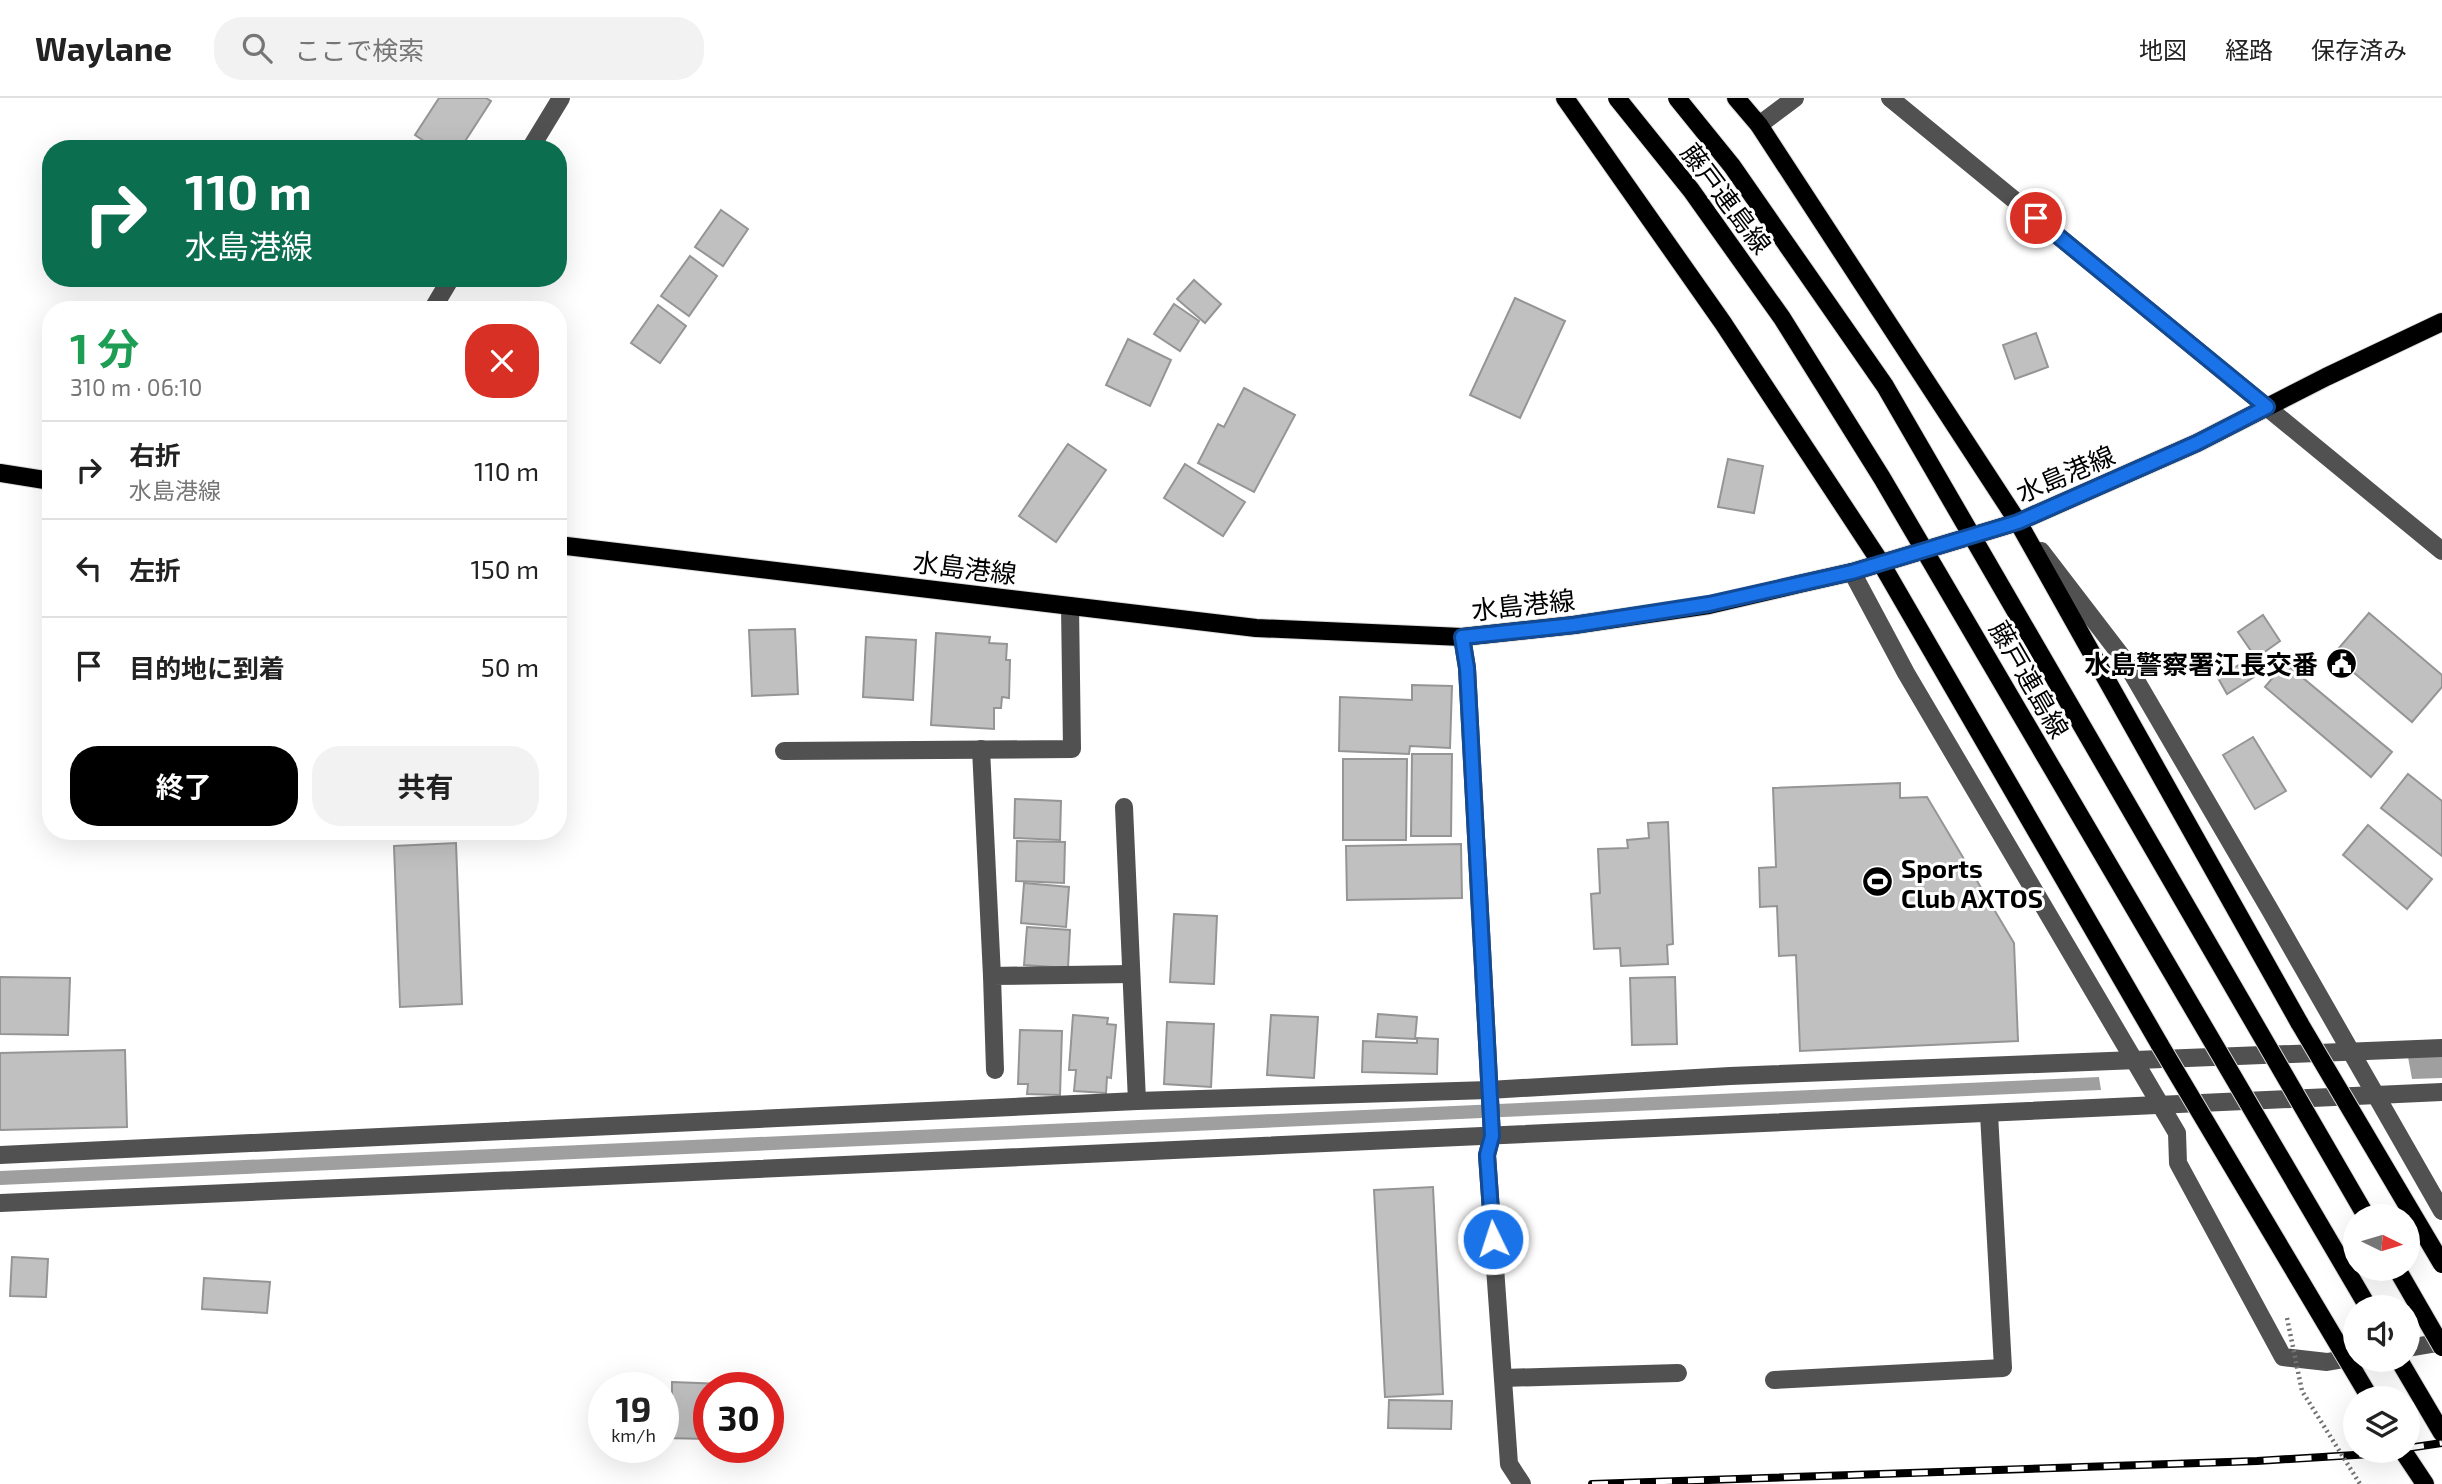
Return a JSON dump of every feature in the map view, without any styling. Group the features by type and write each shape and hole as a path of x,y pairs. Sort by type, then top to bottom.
{"main road":[{"path":"1564,98 1723,323 1881,563 2160,1045 2363,1386"},
{"name":"藤戸連島線","path":"1616,98 1690,190 1782,318 1875,467 2361,1295"},
{"name":"藤戸連島線","path":"1676,98 1732,166 1885,386 2360,1204"},
{"path":"1737,98 1759,125 2018,522 2300,1024 2442,1264"},
{"name":"水島港線","path":"567,546 1256,628 1462,637 1574,625 1698,606 1852,572 2018,522 2197,443 2442,322"},
{"path":"0,473 42,480"},
{"path":"2404,1281 2442,1344"},
{"path":"2406,1372 2442,1433"},
{"path":"2411,1463 2425,1484"}],"street":[{"path":"535,140 561,98"},
{"path":"1759,125 1795,98"},
{"path":"1890,98 2442,551"},
{"path":"2018,522 2123,658 2442,1211"},
{"path":"1852,572 1906,674 2177,1133 2178,1163 2283,1357 2327,1362 2343,1359"},
{"path":"784,751 1072,749 1070,606"},
{"path":"1462,637 1467,668 1492,1130 1487,1155 1509,1464 1522,1484"},
{"path":"981,749 995,1070"},
{"path":"1124,807 1137,1101"},
{"path":"992,976 1131,974"},
{"path":"0,1155 1137,1101 1489,1095 1730,1076 2442,1048"},
{"path":"0,1203 1492,1130 1989,1114 2442,1092"},
{"path":"1774,1380 2003,1368 1989,1114"},
{"path":"2420,1347 2442,1344"},
{"path":"1503,1378 1678,1373"}],"path":[{"path":"2286,1313 2302,1391 2360,1484"}],"shaded area":[{"path":"2442,1056 2442,1078 2412,1079 2408,1057"},
{"path":"2099,1077 2101,1090 0,1185 0,1171"}],"building":[{"path":"439,98 486,98 491,101 466,140 422,140 415,135"},
{"path":"721,210 748,229 723,266 695,247"},
{"path":"690,256 717,276 689,316 661,296"},
{"path":"1194,280 1221,304 1205,323 1177,299"},
{"path":"1515,298 1565,321 1520,418 1470,395"},
{"path":"1174,304 1199,321 1180,351 1154,334"},
{"path":"658,305 686,326 660,363 631,343"},
{"path":"2036,333 2048,367 2015,379 2003,345"},
{"path":"1128,339 1171,360 1150,406 1106,385"},
{"path":"1244,388 1295,415 1254,492 1198,463 1218,424 1224,427"},
{"path":"1068,444 1106,470 1056,542 1019,516"},
{"path":"1728,459 1763,466 1754,513 1718,507"},
{"path":"1185,464 1245,502 1223,536 1164,498"},
{"path":"2369,613 2442,675 2442,687 2412,722 2333,655"},
{"path":"2263,615 2280,641 2256,658 2238,632"},
{"path":"795,629 798,694 752,696 749,630"},
{"path":"936,633 990,637 989,643 1007,644 1006,660 1010,660 1009,698 1002,697 1001,708 994,708 994,729 931,725"},
{"path":"866,637 916,640 913,700 863,697"},
{"path":"2245,661 2254,677 2227,694 2218,678"},
{"path":"2285,663 2392,752 2371,777 2265,687"},
{"path":"1412,685 1452,686 1450,748 1410,746 1409,754 1339,751 1340,697 1412,700"},
{"path":"2253,737 2286,791 2255,809 2223,755"},
{"path":"1412,754 1452,754 1451,836 1411,836"},
{"path":"1343,759 1407,759 1406,840 1343,840"},
{"path":"2408,774 2442,801 2442,856 2381,808"},
{"path":"1900,783 1900,798 1927,797 2014,943 2018,1041 1800,1051 1796,955 1779,956 1777,906 1760,907 1759,868 1776,867 1773,788"},
{"path":"1015,799 1061,801 1060,840 1014,838"},
{"path":"1668,822 1673,944 1667,945 1668,964 1621,966 1620,948 1594,949 1591,894 1600,893 1598,849 1628,848 1627,840 1649,838 1648,823"},
{"path":"2368,825 2432,879 2407,909 2343,855"},
{"path":"1017,841 1065,842 1064,883 1016,881"},
{"path":"456,843 462,1004 400,1007 394,846"},
{"path":"1461,844 1462,898 1347,900 1346,846"},
{"path":"1024,883 1069,887 1066,927 1021,923"},
{"path":"1174,914 1217,916 1214,984 1170,982"},
{"path":"1027,927 1070,930 1068,968 1024,965"},
{"path":"0,977 70,978 68,1035 0,1034"},
{"path":"1675,977 1677,1044 1632,1045 1630,978"},
{"path":"1378,1014 1417,1017 1415,1039 1376,1037"},
{"path":"1073,1015 1108,1018 1107,1024 1116,1025 1111,1078 1107,1077 1106,1093 1074,1091 1076,1070 1069,1070"},
{"path":"1271,1015 1318,1017 1314,1078 1267,1075"},
{"path":"1167,1022 1214,1024 1211,1087 1164,1084"},
{"path":"1020,1030 1062,1031 1060,1095 1027,1094 1028,1084 1018,1084"},
{"path":"1417,1038 1438,1039 1437,1074 1362,1072 1363,1041 1417,1043"},
{"path":"125,1050 127,1127 0,1130 0,1053"},
{"path":"1433,1187 1443,1394 1385,1397 1374,1190"},
{"path":"12,1257 48,1259 46,1297 10,1296"},
{"path":"204,1278 270,1282 267,1313 202,1309"},
{"path":"679,1382 693,1383 693,1439 679,1438"},
{"path":"1389,1400 1452,1401 1451,1429 1388,1428"}],"railway":[{"path":"2420,1446 2442,1443"},
{"path":"1592,1484 2343,1456"}],"place":[{"name":"水島警察署江長交番","path":"2341,663"},
{"name":"Sports Club AXTOS","path":"1878,882"}],"route":[{"path":"1493,1239 1487,1155 1492,1136 1467,668 1462,637 1574,625 1709,604 1852,572 2018,522 2197,443 2267,407 2036,218"}]}
